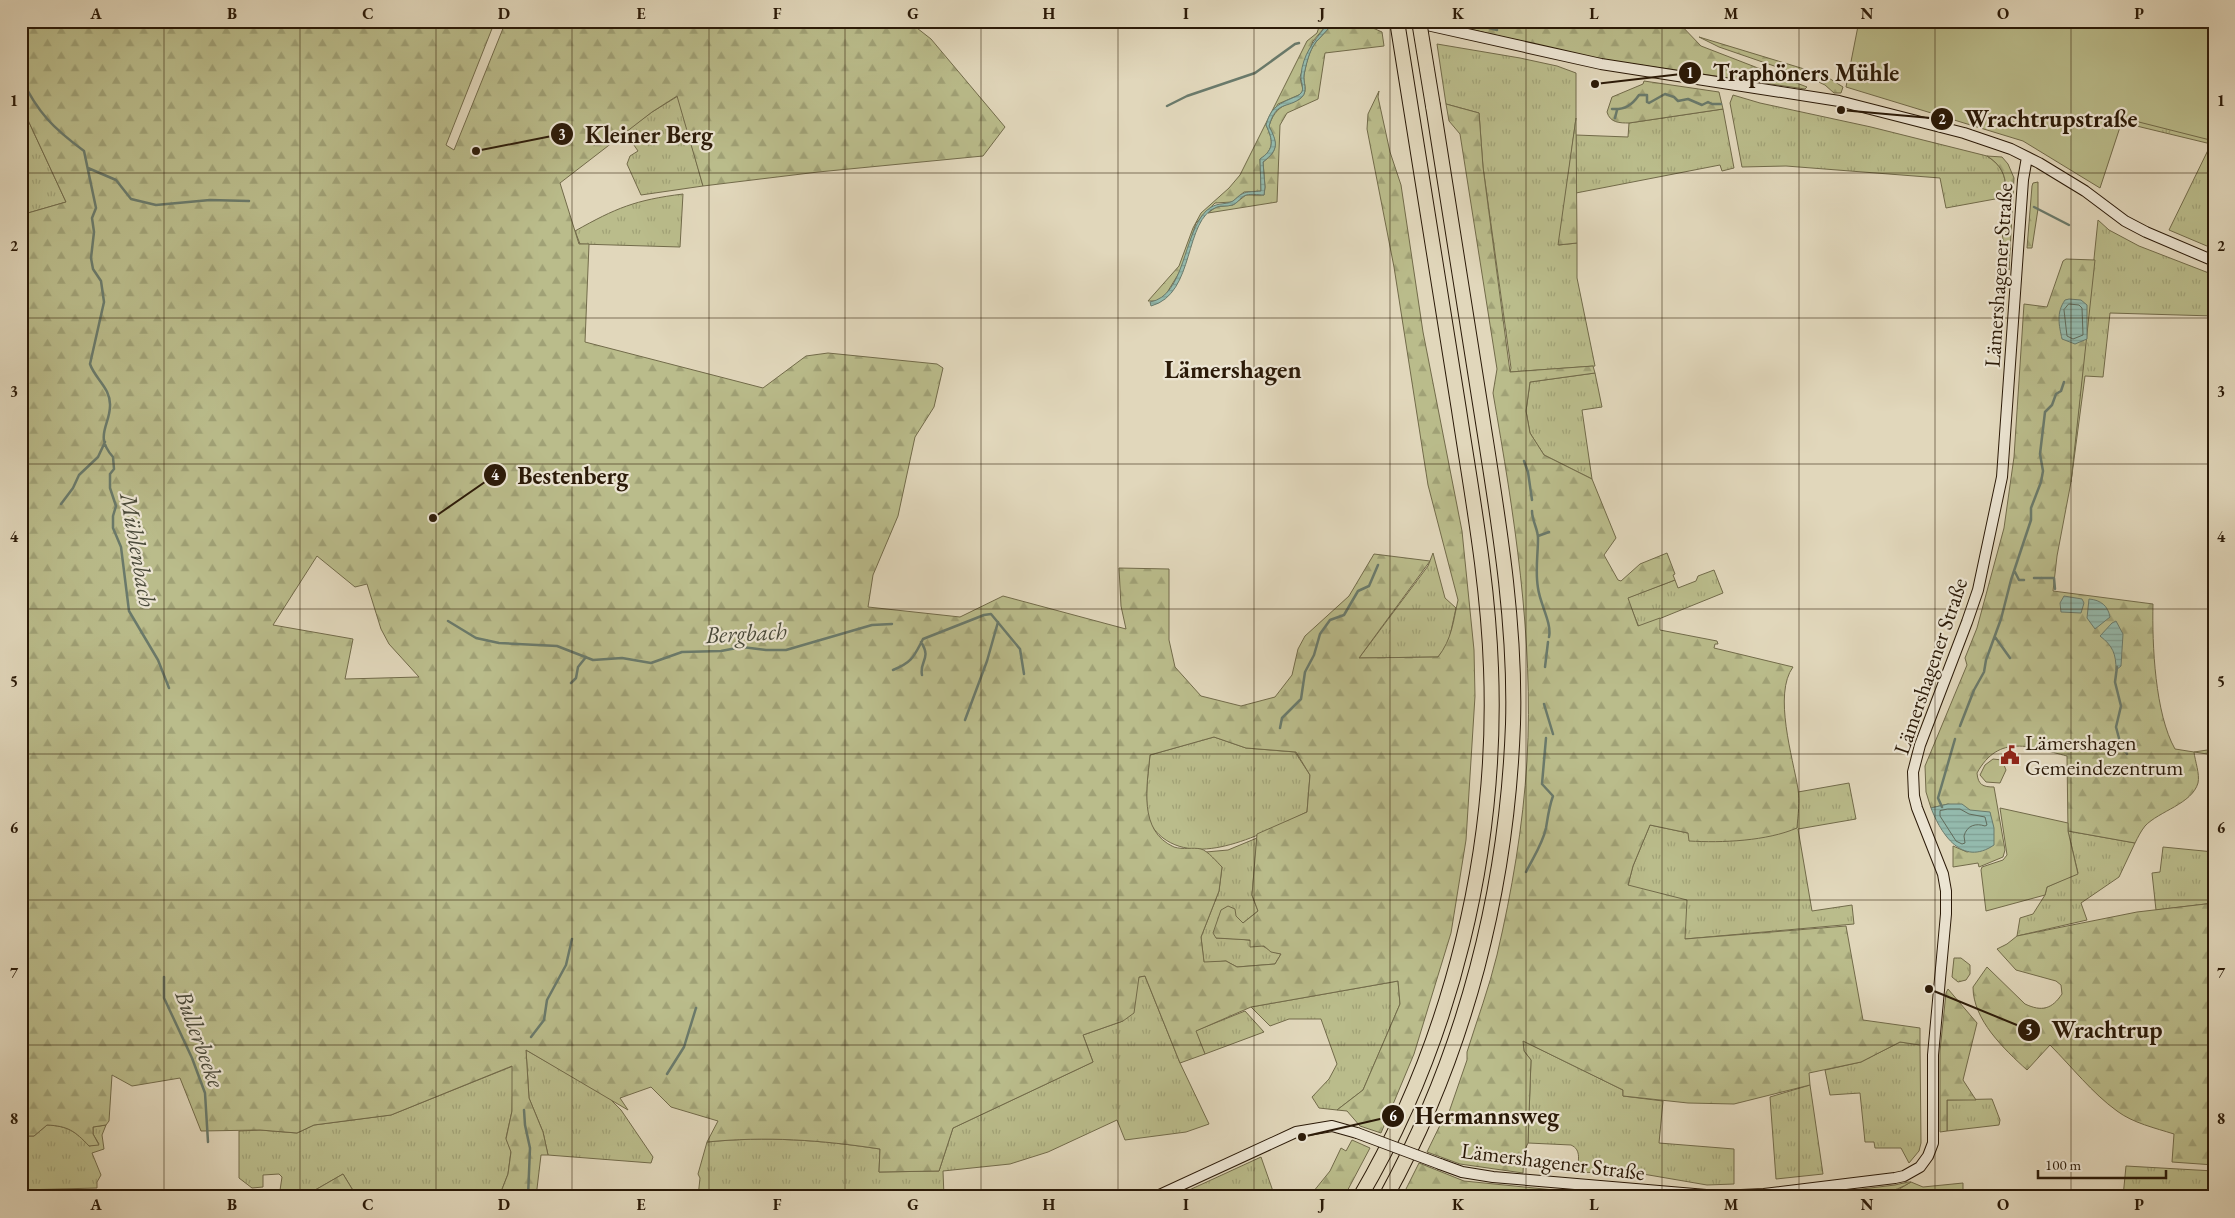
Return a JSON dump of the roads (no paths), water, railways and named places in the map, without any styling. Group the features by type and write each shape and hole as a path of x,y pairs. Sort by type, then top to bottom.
{"highway":[{"path":"1360,1197 1396,1130 1422,1069 1446,1002 1472,898 1483,830 1490,762 1491,671 1484,580 1468,467 1397,21"},
{"path":"1386,1197 1410,1150 1437,1089 1464,1017 1484,948 1498,880 1508,794 1513,722 1511,641 1504,560 1419,21"}],"main road":[{"path":"1409,21 1601,64 1839,101 1964,133 2027,157 2070,181 2125,221 2214,261"},
{"name":"Lämershagener Straße","path":"1155,1197 1296,1132 1332,1126 1357,1133 1462,1172 1493,1177 1718,1196 1764,1194 1895,1178 1913,1172 1926,1161 1933,1143 1933,1055 1946,900 1943,874 1914,796 1913,772 1920,745 1978,590 2002,477 2023,180 2027,157"}],"water":[{"path":"1323,21 1327,21 1329,28 1316,42 1310,54 1304,75 1304,95 1297,101 1279,108 1275,112 1269,126 1275,145 1272,153 1263,162 1264,195 1246,195 1234,204 1219,206 1206,214 1193,240 1183,273 1176,287 1165,299 1151,306 1150,302 1162,297 1177,277 1192,234 1198,221 1206,211 1213,206 1233,201 1244,193 1261,191 1260,159 1268,152 1271,144 1266,125 1277,106 1299,95 1302,91 1301,77 1304,61 1309,49 1325,27"},
{"path":"2065,300 2081,300 2087,305 2087,339 2075,344 2062,339 2059,324 2059,314 2062,305"},
{"path":"2064,596 2082,599 2084,603 2081,613 2061,612 2060,603"},
{"path":"2089,599 2103,604 2108,610 2110,617 2095,629 2087,618"},
{"path":"2116,621 2123,634 2121,666 2116,670 2113,651 2100,636"},
{"path":"1948,804 1962,804 1970,810 1990,812 1994,828 1994,845 1983,851 1972,852 1963,850 1954,844 1941,828 1931,808"}],"waterway":[{"path":"1477,25 1497,30"},
{"path":"1167,106 1187,96 1255,73 1299,43"},
{"name":"Mühlenbach","path":"21,78 47,119 63,135 84,151 96,208 92,218 94,232 91,258 93,269 101,281 104,302 90,364 110,400 104,437 107,450 113,457 114,469 110,474 110,488 116,506 113,516 113,528 121,547 129,611 158,660 169,688"},
{"path":"1612,109 1621,109 1628,106 1639,95 1647,95 1647,102 1649,103 1665,94 1674,97 1678,101 1688,99 1702,105 1708,102 1721,104"},
{"path":"1615,118 1617,110"},
{"name":"Mühlenbach","path":"88,168 116,180 131,199 156,205 210,200 249,201"},
{"path":"2034,207 2069,225"},
{"path":"1960,726 1974,690 1984,672 1986,660 2001,619 2011,580 2031,520 2031,508 2043,471 2040,454 2045,412 2052,405 2056,394 2061,391 2064,382"},
{"name":"Mühlenbach","path":"61,504 73,488 79,475 98,457 105,442"},
{"path":"1524,461 1528,472 1532,500"},
{"path":"1532,511 1538,538 1537,582 1549,626 1549,637"},
{"path":"1538,536 1549,532"},
{"path":"1280,728 1282,718 1301,699 1305,672 1314,655 1320,634 1330,620 1344,615 1358,591 1369,586 1378,565"},
{"path":"2015,572 2019,580 2024,580"},
{"path":"2034,578 2054,578 2055,589"},
{"name":"Bergbach","path":"893,670 912,658 923,639 991,614 1020,649 1024,674"},
{"name":"Bergbach","path":"448,621 476,638 499,643 557,646 593,660 622,658 651,663 682,652 721,651 742,647 786,650 872,625 892,624"},
{"path":"965,720 987,661 998,622"},
{"path":"1995,637 2010,658"},
{"path":"921,642 925,652 922,675"},
{"path":"1545,667 1548,642"},
{"name":"Bergbach","path":"571,683 576,678 578,667 586,657"},
{"path":"2117,667 2115,682 2121,706 2116,727 2120,742 2127,754"},
{"path":"1544,704 1553,734"},
{"path":"1526,872 1543,839 1553,796 1542,784 1546,738"},
{"path":"1942,807 1938,798 1955,739"},
{"name":"Bullerbeeke","path":"531,1037 544,1020 547,1000 566,965 572,939"},
{"name":"Bullerbeeke","path":"164,977 164,998 192,1058 205,1093 208,1142"},
{"path":"667,1074 684,1047 696,1008"},
{"name":"Bullerbeeke","path":"524,1110 530,1148 528,1197"}],"place":[{"name":"Traphöners Mühle","path":"1595,84"},
{"name":"Wrachtrupstraße","path":"1841,110"},
{"name":"Kleiner Berg","path":"476,151"},
{"name":"Bestenberg","path":"433,518"},
{"name":"Lämershagen Gemeindezentrum","path":"2010,755"},
{"name":"Wrachtrup","path":"1929,989"},
{"name":"Hermannsweg","path":"1302,1137"}],"district":[{"name":"Lämershagen","path":"1233,369"}]}
